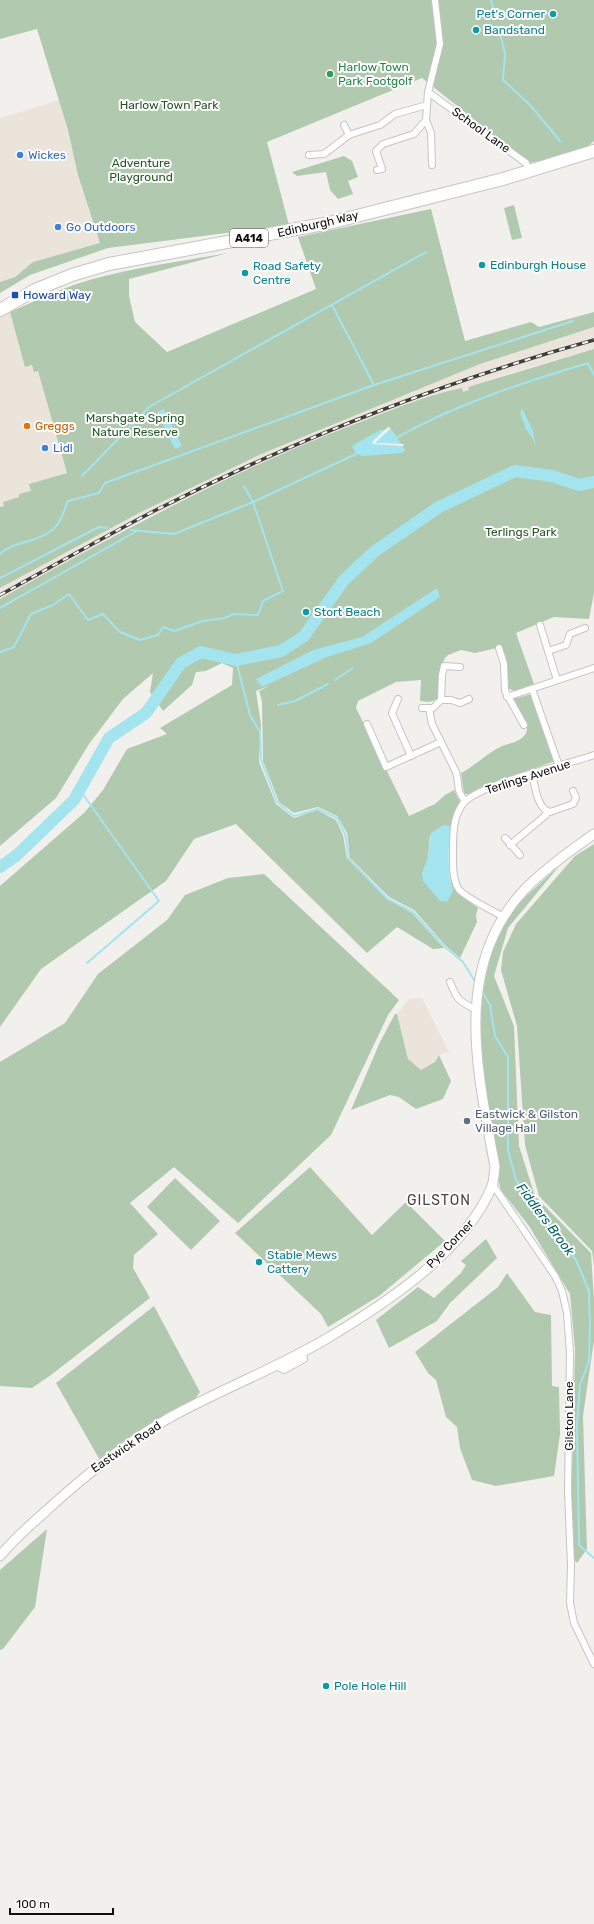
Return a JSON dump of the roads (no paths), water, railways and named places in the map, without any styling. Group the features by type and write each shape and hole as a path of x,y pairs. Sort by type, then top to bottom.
{"highway":[{"name":"Edinburgh Way","path":"0,310 35,290 72,275 110,264 329,223 529,171 593,150"}],"street":[{"path":"432,165 431,133 426,120 428,92 440,44 435,0"},
{"name":"School Lane","path":"428,92 526,163 529,171"},
{"path":"309,155 324,154 349,134 380,125 395,114 427,105"},
{"path":"377,170 382,169 376,151 379,147 383,144 414,134 426,120"},
{"path":"344,125 349,134"},
{"path":"540,625 557,680"},
{"path":"548,651 566,646 570,634 586,628"},
{"path":"499,648 504,664 505,691 524,725"},
{"path":"460,667 444,666 442,675 441,700 433,708 425,708 456,772 458,779 458,792 465,801 461,806 454,826 453,866 455,882 460,891 504,917 524,890 539,876 594,834"},
{"path":"507,697 594,668"},
{"path":"532,689 559,766"},
{"path":"398,699 392,713 411,756"},
{"path":"441,700 451,700 460,703 470,699"},
{"path":"367,724 386,767 441,742"},
{"name":"Terlings Avenue","path":"465,801 485,789 594,755"},
{"path":"532,774 541,805 546,812"},
{"path":"546,812 574,804 576,798 573,791"},
{"path":"510,845 546,815 546,812"},
{"path":"505,838 520,855"},
{"name":"Pye Corner","path":"273,1366 325,1340 404,1288 432,1264 478,1215 493,1185 495,1167 478,1056 475,1009 476,996 486,954 504,917"},
{"path":"450,982 457,999 461,1003 475,1009"},
{"name":"Gilston Lane","path":"493,1185 555,1276 562,1291 566,1306 570,1365 568,1491 571,1565 570,1603 574,1623 594,1664"},
{"name":"Eastwick Road","path":"0,1556 10,1543 84,1476 134,1439 201,1402 273,1366"}],"water":[{"path":"522,408 533,431 536,448 520,413"},
{"path":"164,409 182,446 175,449 157,412"},
{"path":"390,429 405,450 402,453 363,456 356,454 352,446 380,430"},
{"path":"437,588 440,597 371,643 327,657 262,687 256,679 313,650 362,637"},
{"path":"444,825 451,826 449,858 453,891 447,902 440,901 423,881 422,874 428,858 431,833"}],"waterway":[{"path":"491,0 494,11"},
{"path":"501,37 505,54 503,80 530,105 560,141"},
{"path":"82,476 149,407 426,252"},
{"path":"332,305 374,385"},
{"path":"0,554 12,547 38,538 51,531 59,522 68,501 99,493 105,483 374,385 573,321"},
{"path":"396,438 442,415 490,395 539,378 588,363 594,375"},
{"path":"131,530 174,534 253,502 356,454"},
{"path":"0,867 17,855 74,800 109,738 146,713 181,663 201,652 236,660 281,651 304,636 344,580 375,551 439,507 515,471 552,476 579,485 594,482"},
{"path":"0,652 14,647 31,614 53,605 69,594 88,620 103,614 120,632 140,640 158,635 163,627 174,631 203,621 225,618 233,614 258,615 263,601 283,591 253,502 244,486"},
{"path":"0,578 99,527 107,528"},
{"path":"0,608 137,531"},
{"name":"Fiddlers Brook","path":"236,660 250,715 260,732 261,760 277,802 294,816 318,809 337,818 345,834 349,859 388,899 413,912 445,947 463,962 476,983"},
{"path":"335,680 353,668"},
{"path":"278,705 295,701 328,684"},
{"path":"80,790 159,901 87,963"},
{"name":"Fiddlers Brook","path":"482,992 490,1005 495,1036 508,1057 508,1150 516,1180 555,1235 576,1260 589,1291 589,1361 580,1385 577,1424 579,1545 594,1558"}],"railway":[{"path":"0,595 154,511 261,460 425,394 537,356 594,340"}],"place":[{"name":"Pet's Corner","path":"553,14"},
{"name":"Bandstand","path":"476,30"},
{"name":"Harlow Town Park Footgolf","path":"330,74"},
{"name":"Wickes","path":"20,155"},
{"name":"Go Outdoors","path":"58,227"},
{"name":"Edinburgh House","path":"482,265"},
{"name":"Road Safety Centre","path":"245,273"},
{"name":"Howard Way","path":"15,295"},
{"name":"Greggs","path":"27,426"},
{"name":"Lidl","path":"45,448"},
{"name":"Stort Beach","path":"306,612"},
{"name":"Eastwick & Gilston Village Hall","path":"467,1121"},
{"name":"Stable Mews Cattery","path":"259,1262"},
{"name":"Pole Hole Hill","path":"326,1686"}],"district":[{"name":"GILSTON","path":"439,1200"}],"park label":[{"name":"Harlow Town Park","path":"169,105"},
{"name":"Adventure Playground","path":"141,170"},
{"name":"Marshgate Spring Nature Reserve","path":"135,425"},
{"name":"Terlings Park","path":"521,532"}]}
